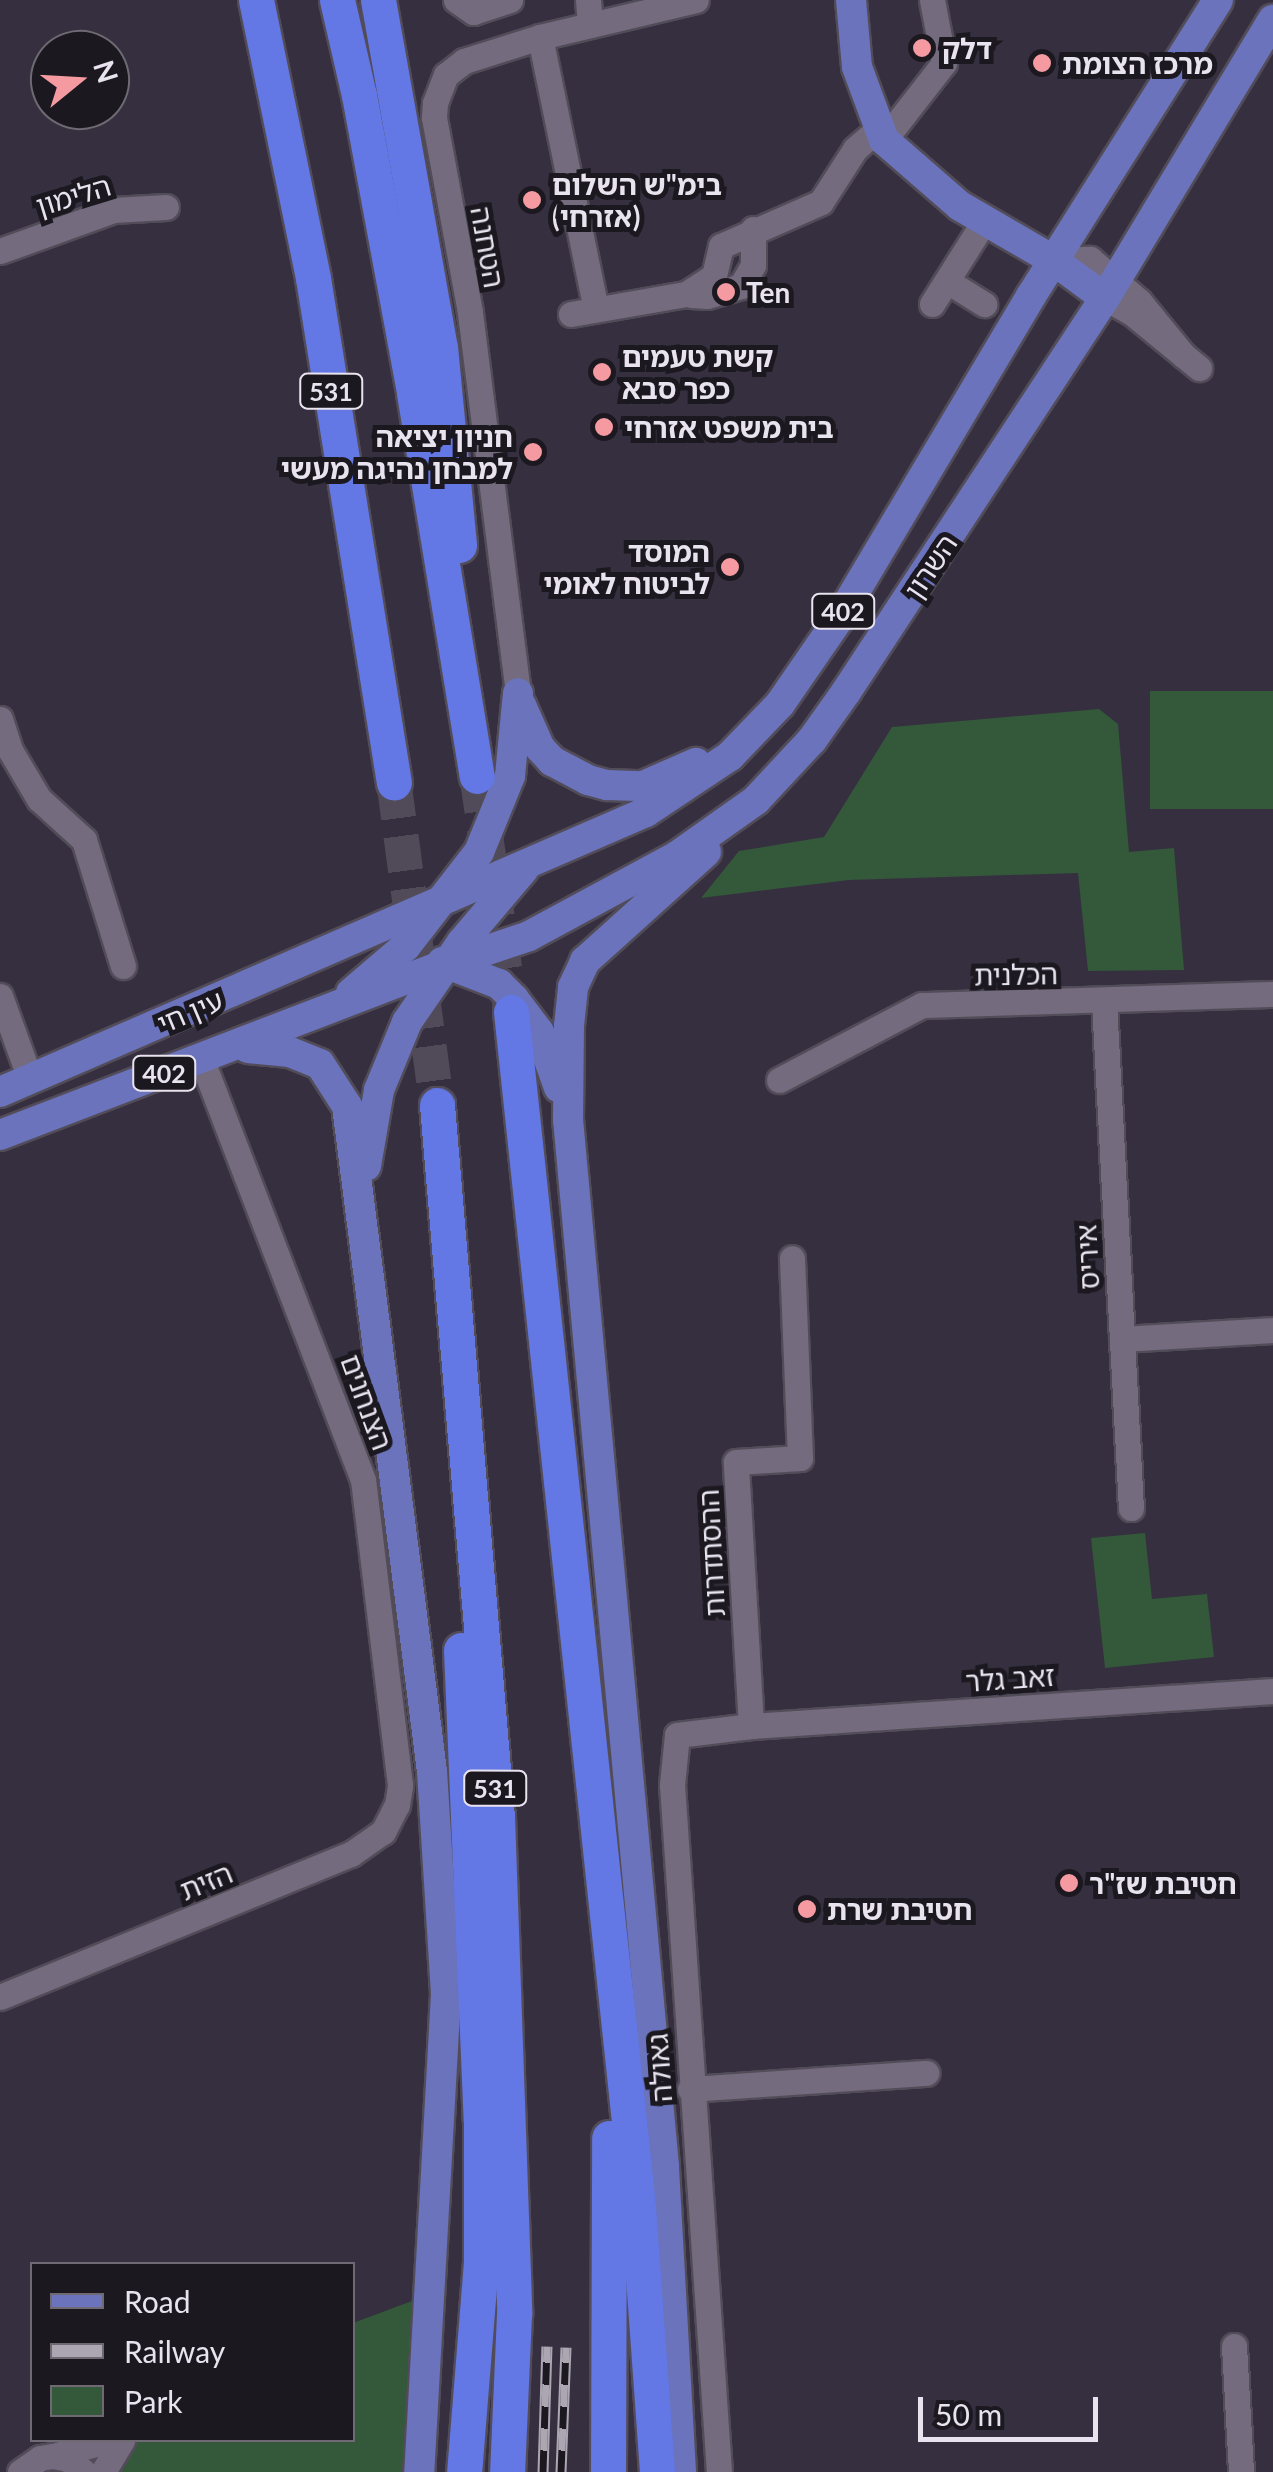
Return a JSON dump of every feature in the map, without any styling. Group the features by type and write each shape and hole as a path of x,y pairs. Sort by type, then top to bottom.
{"highway":[{"name":"531","path":"256,0 313,278 394,783"},
{"path":"337,0 360,94 476,776"},
{"path":"378,0 422,227 440,347 456,496 467,706"},
{"path":"511,1012 638,2207 657,2472"},
{"name":"531","path":"464,2472 481,2262 481,2120 437,1105 498,1816 514,2314 507,2472"},
{"path":"598,1836 612,2218 608,2472"}],"main road":[{"path":"851,0 858,67 881,135 931,185 1053,260 1111,288"},
{"name":"השרון","path":"533,860 676,795 730,756 780,704 838,620 1210,7"},
{"name":"השרון","path":"446,964 502,947 578,913 677,856 741,812 772,785 827,719 1111,288 1264,42 1273,20"},
{"path":"518,694 532,736 552,761 588,780 625,787 678,773 780,704"},
{"path":"328,1012 406,946 479,852 504,795 515,750 518,694"},
{"path":"682,2472 664,2166 568,1120 570,1006 578,971 597,948 684,875 741,812"},
{"path":"362,1210 373,1115 386,1067 408,1022 446,964 533,860"},
{"name":"402","path":"356,940 533,860"},
{"path":"356,940 406,946 499,984 530,1018 547,1051 568,1120"},
{"name":"עין חי","path":"0,1092 356,940"},
{"name":"402","path":"328,1012 446,964"},
{"name":"עין חי","path":"0,1135 328,1012"},
{"path":"235,1048 307,1056 332,1077 348,1106 362,1210 432,1772 444,1903 442,2104 419,2472"}],"street":[{"path":"456,0 473,12 510,0"},
{"name":"הטחנה","path":"518,694 470,312 434,117 440,86 453,68 540,36 589,12 696,0"},
{"path":"540,36 584,311 686,294 714,276 721,246 820,202 855,149 881,135 944,63 932,0"},
{"name":"הלימון","path":"0,251 113,210 166,207"},
{"path":"932,304 985,220"},
{"path":"947,281 984,304"},
{"path":"1111,288 1132,313 1191,362"},
{"path":"0,719 10,750 39,799 84,840 123,966"},
{"name":"הכלנית","path":"778,1080 922,1005 1273,994"},
{"path":"0,996 30,1079"},
{"name":"איריס","path":"1104,1002 1131,1508"},
{"name":"הצנחנים","path":"202,1059 364,1480 400,1785"},
{"name":"ההסתדרות","path":"751,1726 736,1462 800,1458 792,1258"},
{"path":"1122,1339 1273,1330"},
{"name":"זאב גלר","path":"751,1726 1273,1691"},
{"name":"גאולה","path":"719,2472 672,1785 678,1735 751,1726"},
{"name":"הזית","path":"0,1997 351,1854 390,1822 400,1785"},
{"path":"690,2089 926,2072"},
{"path":"1234,2346 1241,2472"},
{"path":"20,2471 53,2456 103,2442"},
{"path":"103,2472 121,2442"},
{"path":"53,2456 68,2459 84,2472"}],"green space":[{"path":"1150,691 1273,691 1273,809 1150,809"},
{"path":"1099,709 1118,724 1129,852 1174,848 1184,970 1088,971 1078,873 849,880 701,898 739,851 824,837 892,727"},
{"path":"1145,1533 1152,1599 1207,1594 1214,1657 1105,1668 1091,1538"},
{"path":"428,2295 414,2472 89,2472 77,2442 355,2442 355,2322"}],"tunnel":[{"path":"477,776 511,1012"},
{"path":"394,783 437,1105"}],"railway":[{"path":"543,2472 547,2346"},
{"path":"561,2472 566,2347"}],"place":[{"name":"דלק","path":"922,48"},
{"name":"מרכז הצומת","path":"1042,63"},
{"name":"בימ\"ש השלום (אזרחי)","path":"532,200"},
{"name":"Ten","path":"726,292"},
{"name":"קשת טעמים כפר סבא","path":"602,372"},
{"name":"בית משפט אזרחי","path":"604,427"},
{"name":"חניון יציאה למבחן נהיגה מעשי","path":"533,452"},
{"name":"המוסד לביטוח לאומי","path":"730,567"},
{"name":"חטיבת שז\"ר","path":"1069,1883"},
{"name":"חטיבת שרת","path":"807,1909"}]}
